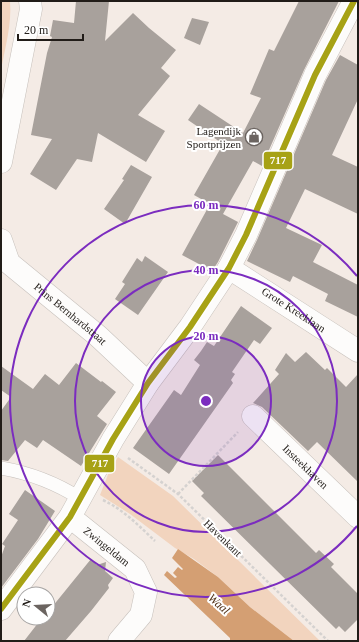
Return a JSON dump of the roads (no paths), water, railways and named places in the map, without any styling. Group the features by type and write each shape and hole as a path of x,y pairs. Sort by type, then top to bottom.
{"street":[{"path":"1,162 31,9 30,1"},
{"path":"1,609 78,503 111,444 148,383 190,327 229,268 246,235 316,75 354,1"},
{"name":"Prins Bernhardstraat","path":"1,240 9,263 98,336 148,383"},
{"name":"Grote Kreeklaan","path":"229,268 358,351"},
{"name":"Insteekhaven","path":"253,416 358,517"},
{"name":"Zwingeldam","path":"78,503 135,569 146,592 141,615 119,641"}],"lane":[{"path":"1,468 16,471 50,482 65,489 78,503"}],"water":[{"name":"Waal","path":"178,549 218,577 250,607 294,641 230,641 230,638 164,575 167,571 175,578 177,577 173,573 178,567 182,570 183,569 172,558"}],"place":[{"name":"Lagendijk Sportprijzen","path":"254,137"}]}
